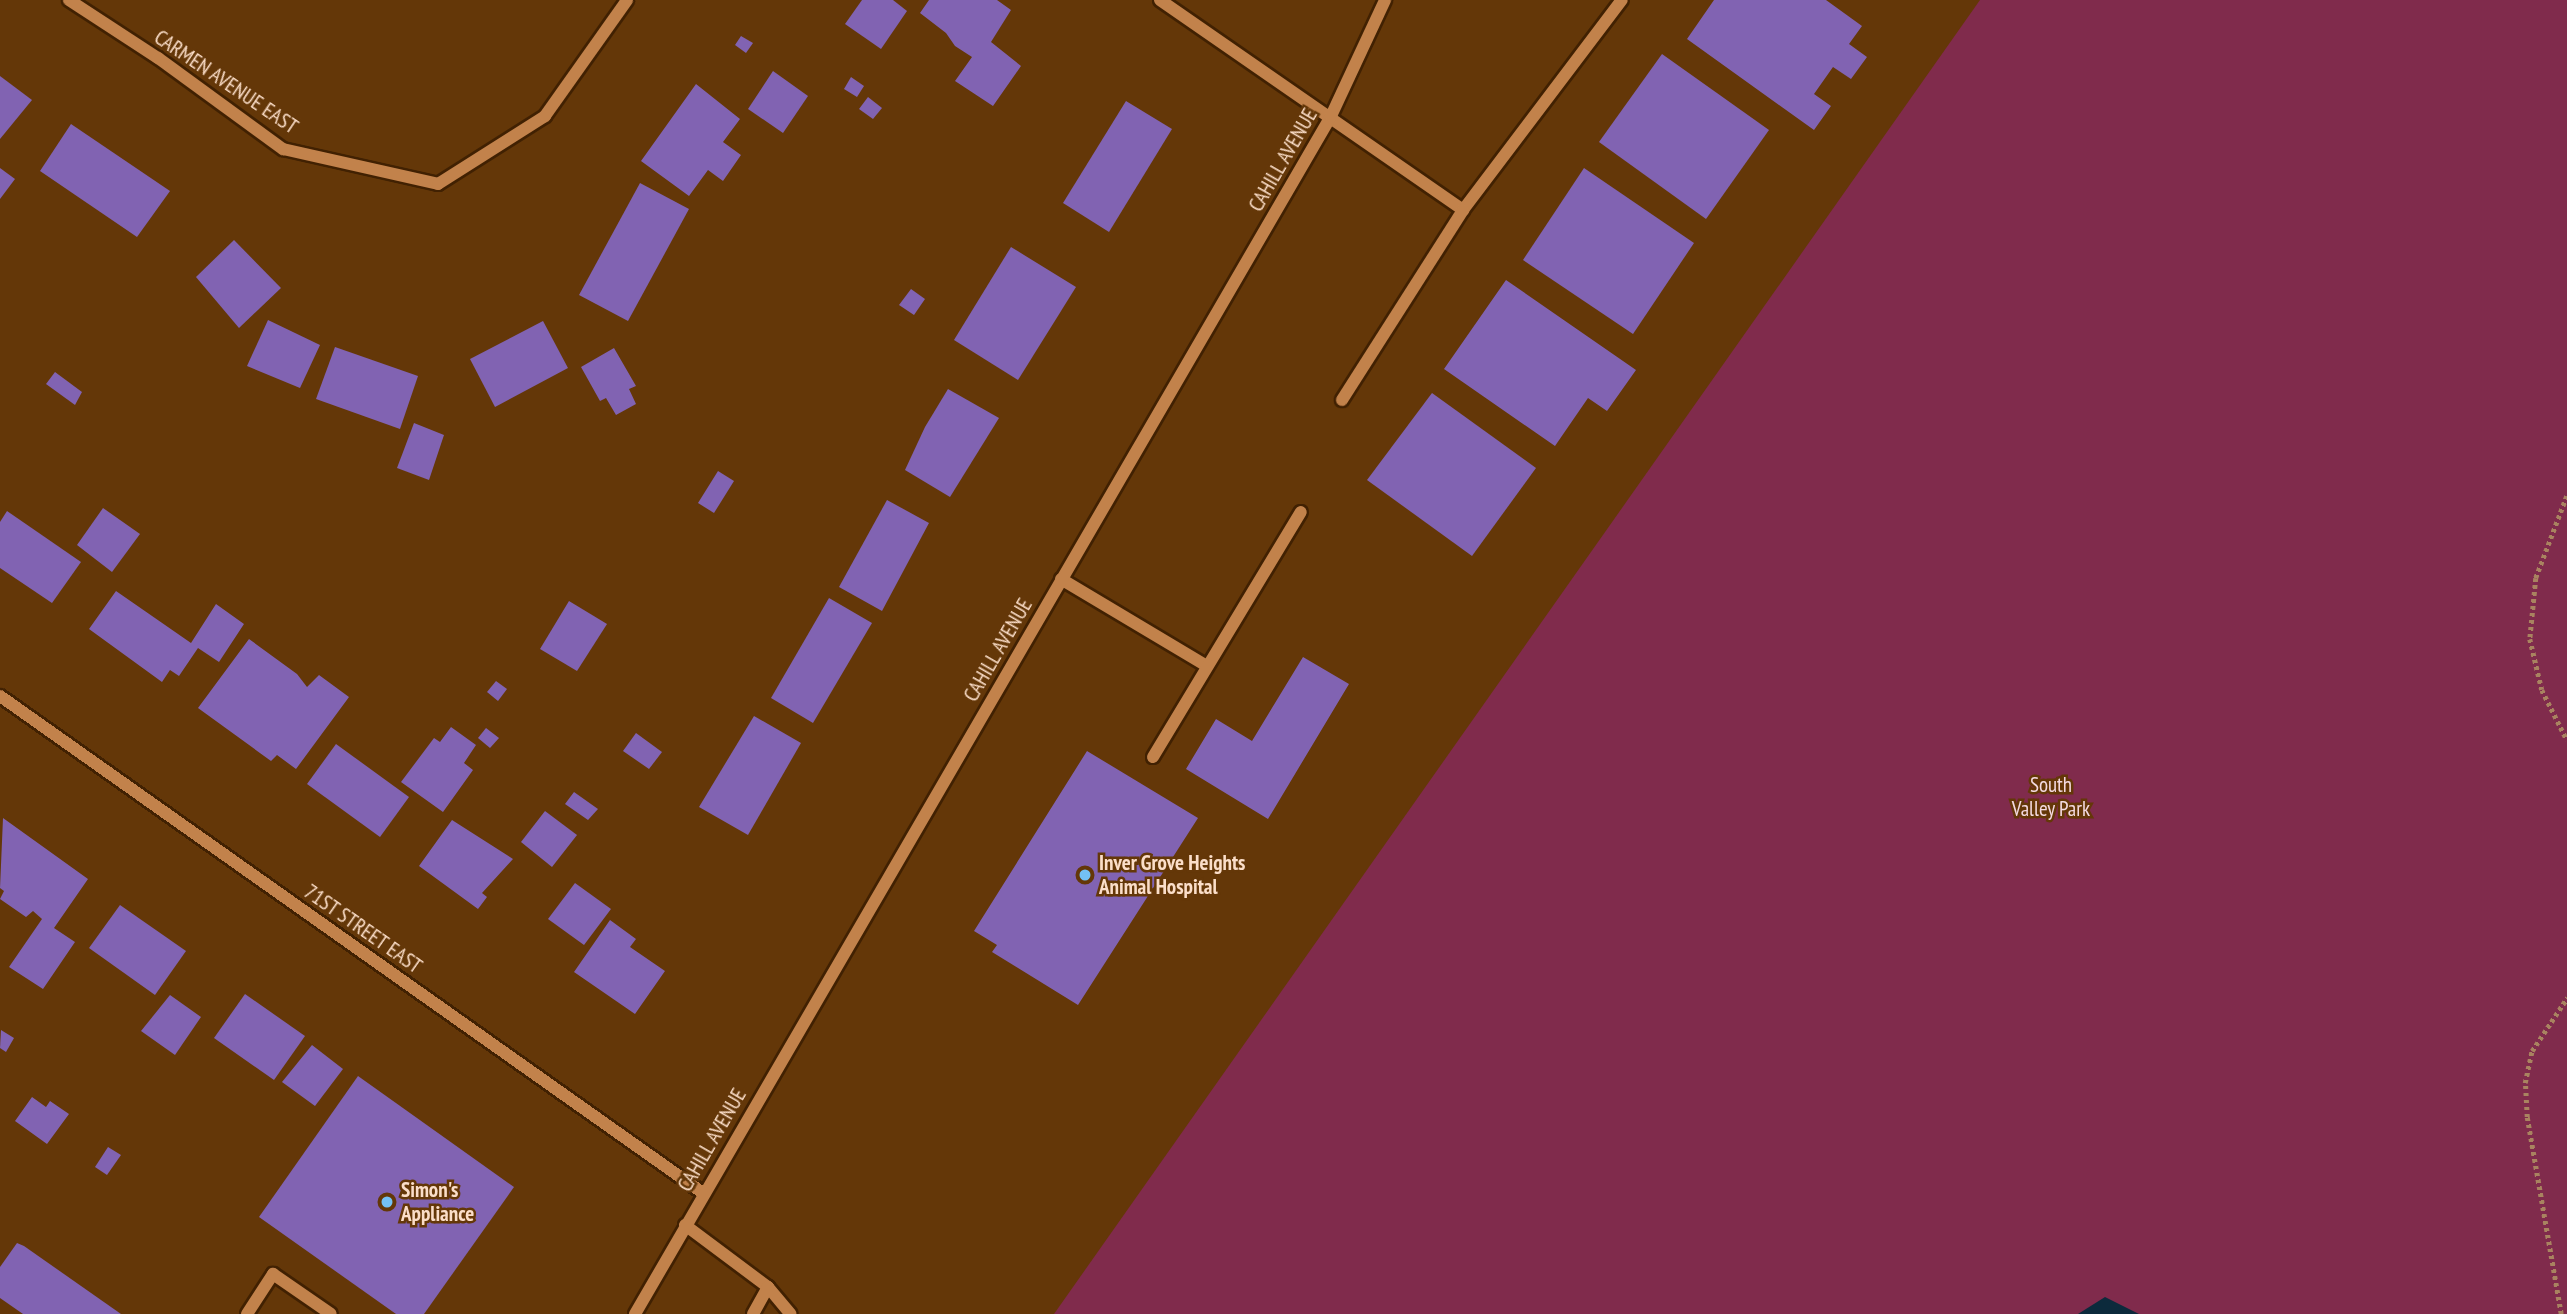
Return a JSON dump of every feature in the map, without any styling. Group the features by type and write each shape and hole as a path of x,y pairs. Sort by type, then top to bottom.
{"street":[{"name":"CARMEN AVENUE EAST","path":"69,0 158,58 283,149 438,184 545,116 626,0"},
{"path":"1160,0 1463,210"},
{"name":"CAHILL AVENUE","path":"635,1314 1331,116 1385,0"},
{"path":"1342,400 1463,210 1622,0"},
{"path":"1153,757 1301,512"},
{"path":"1061,579 1208,666"},
{"name":"71ST STREET EAST","path":"0,696 703,1193"},
{"path":"685,1225 768,1287 791,1314"},
{"path":"247,1314 273,1274 331,1314"},
{"path":"753,1314 768,1287"}],"path":[{"path":"2567,496 2536,578 2530,639 2542,690 2567,740"},
{"path":"2561,1314 2527,1117 2525,1083 2532,1051 2567,998"}],"green space":[{"name":"South Valley Park","path":"1980,0 2567,0 2567,1314 1054,1314"}],"water":[{"path":"2105,1297 2139,1314 2078,1314"}],"building":[{"path":"862,0 893,0 907,11 881,49 845,24"},
{"path":"929,0 997,0 1011,10 991,42 1021,66 993,106 955,81 972,57 955,46 946,33 920,13"},
{"path":"1714,0 1826,0 1862,26 1849,44 1867,57 1851,79 1833,67 1814,94 1831,106 1814,130 1687,39"},
{"path":"741,36 753,43 746,53 735,45"},
{"path":"1662,54 1769,130 1706,219 1599,142"},
{"path":"773,71 808,96 783,133 748,109"},
{"path":"0,76 32,100 0,139"},
{"path":"851,77 864,86 857,97 844,89"},
{"path":"696,84 740,119 723,142 741,155 723,181 708,170 689,196 641,161"},
{"path":"868,97 882,108 873,119 859,109"},
{"path":"1126,101 1172,129 1109,232 1063,203"},
{"path":"71,124 170,191 137,237 40,171"},
{"path":"0,168 15,179 0,199"},
{"path":"1584,168 1694,243 1633,334 1523,260"},
{"path":"640,183 689,209 628,321 579,295"},
{"path":"234,240 281,288 239,328 196,277"},
{"path":"1011,247 1076,287 1018,380 954,340"},
{"path":"1506,280 1636,370 1607,411 1588,398 1555,446 1444,369"},
{"path":"911,289 925,299 914,315 899,305"},
{"path":"268,320 320,345 300,388 247,366"},
{"path":"543,321 568,368 495,407 470,359"},
{"path":"335,347 418,376 400,429 316,399"},
{"path":"614,348 636,386 629,389 636,404 616,415 606,398 600,401 581,367"},
{"path":"55,372 82,392 75,405 46,384"},
{"path":"948,389 999,418 950,497 905,470 925,427"},
{"path":"1432,393 1536,468 1472,556 1367,480"},
{"path":"414,423 444,435 429,480 397,468"},
{"path":"718,471 734,481 714,513 698,503"},
{"path":"887,500 929,523 882,611 839,587"},
{"path":"103,508 140,534 112,572 77,545"},
{"path":"7,511 81,562 52,603 0,568 0,522"},
{"path":"116,591 191,643 216,604 244,624 219,662 198,648 179,676 170,670 162,682 89,629"},
{"path":"829,598 872,623 813,723 771,698"},
{"path":"569,601 607,624 577,671 540,649"},
{"path":"249,639 297,674 307,687 319,675 349,697 296,769 277,755 271,761 198,708"},
{"name":"Inver Grove Heights Animal Hospital","path":"1303,657 1349,684 1268,819 1186,769 1216,719 1252,741"},
{"path":"496,681 507,689 498,701 487,692"},
{"path":"754,716 801,743 748,835 699,807"},
{"path":"451,727 476,745 464,763 473,770 443,812 401,782 434,738 440,742"},
{"path":"486,728 499,738 490,748 478,738"},
{"path":"636,733 662,752 649,769 623,751"},
{"path":"336,744 409,797 380,837 307,784"},
{"name":"Inver Grove Heights Animal Hospital","path":"1087,751 1198,818 1078,1005 992,952 997,945 974,931"},
{"path":"574,792 598,809 588,820 565,804"},
{"path":"545,811 577,835 552,867 521,842"},
{"path":"3,818 88,879 54,928 75,942 43,989 9,967 42,919 33,911 26,917 0,899 4,891 0,888"},
{"path":"452,820 513,859 482,893 487,897 478,909 419,866"},
{"path":"575,883 611,909 584,945 548,919"},
{"path":"120,905 186,951 155,995 89,948"},
{"path":"610,920 636,939 630,947 665,971 635,1014 574,972"},
{"path":"245,994 305,1036 274,1080 214,1038"},
{"path":"170,995 201,1017 175,1055 141,1031"},
{"path":"1,1030 14,1038 6,1052 0,1048"},
{"path":"312,1045 343,1069 315,1106 282,1082"},
{"name":"Simon's Appliance","path":"358,1076 514,1187 424,1314 396,1314 259,1217"},
{"path":"32,1097 46,1107 50,1101 69,1114 47,1144 15,1121"},
{"path":"108,1147 121,1155 107,1175 95,1167"},
{"path":"17,1243 121,1314 23,1314 0,1298 0,1267"}],"place":[{"name":"Inver Grove Heights Animal Hospital","path":"1085,875"},
{"name":"Simon's Appliance","path":"387,1202"}]}
